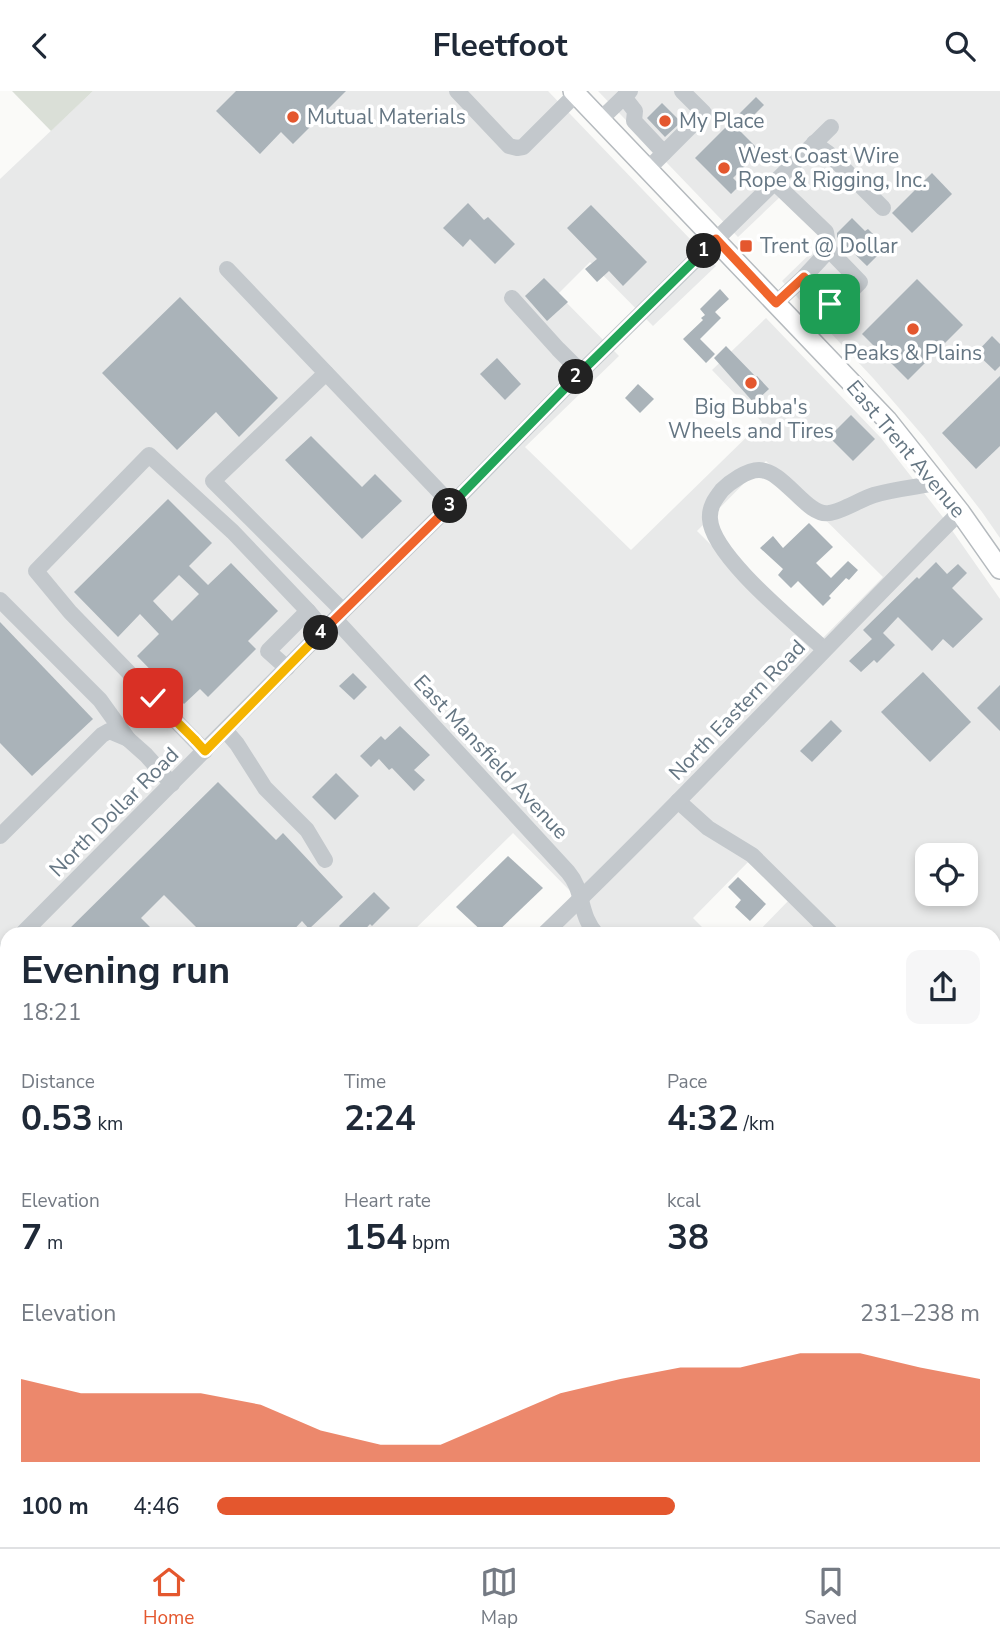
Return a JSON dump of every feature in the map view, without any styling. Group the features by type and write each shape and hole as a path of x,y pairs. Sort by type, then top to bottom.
{"main road":[{"name":"East Trent Avenue","path":"575,92 887,420 960,512 1000,569"}],"street":[{"path":"457,91 509,145 517,148 523,147 575,92"},
{"path":"648,169 704,113 682,91"},
{"path":"601,120 627,94 635,111 634,121 664,153"},
{"name":"North Dollar Road","path":"31,927 581,372 831,127"},
{"path":"814,143 828,153 883,208"},
{"path":"774,182 826,232 829,250 860,282 804,332"},
{"path":"776,303 829,250"},
{"path":"226,269 452,505"},
{"path":"804,277 852,314"},
{"path":"512,298 581,372"},
{"path":"326,373 213,481 334,620"},
{"path":"205,751 70,612 36,571 149,455 233,532 307,611 334,620"},
{"path":"824,649 745,576 726,554 715,537 709,518 712,502 727,485 756,470 777,477 818,513 830,513 875,495 937,483"},
{"name":"North Eastern Road","path":"551,927 960,512"},
{"path":"0,600 100,699 128,739 172,784"},
{"path":"287,668 268,651 307,611"},
{"name":"East Mansfield Avenue","path":"334,620 568,871 576,884 584,916 591,927"},
{"path":"225,730 265,787 307,830 325,860"},
{"path":"0,836 108,731 128,739"},
{"path":"678,800 708,828 752,855 825,927"}],"shaded area":[{"path":"12,91 93,91 51,131"},
{"path":"93,91 548,91 716,266 653,326 590,262 558,294 619,356 525,447 631,550 762,422 712,370 766,318 881,438 942,516 1000,599 1000,927 763,927 791,898 751,859 693,918 702,927 541,927 574,895 513,833 417,927 0,927 0,179","holes":["766,461 883,577 814,647 697,531"]},
{"path":"598,91 1000,91 1000,538 924,437 782,281 824,240 781,196 738,237"}],"building":[{"path":"236,91 346,91 293,144 281,132 260,154 216,111"},
{"name":"West Coast Wire Rope & Rigging, Inc.","path":"756,97 764,105 739,130 760,151 733,178 740,185 731,194 695,158"},
{"name":"My Place","path":"662,103 681,122 665,137 647,118"},
{"path":"932,173 952,194 912,233 892,213"},
{"path":"468,203 484,220 488,217 515,244 495,264 470,239 463,247 443,228"},
{"path":"591,205 647,262 623,286 609,271 597,282 585,269 597,259 567,228"},
{"path":"852,218 886,247 867,266 837,237 837,233"},
{"path":"544,278 568,302 547,321 525,296"},
{"name":"Peaks & Plains","path":"917,279 963,325 908,380 862,334"},
{"path":"720,289 729,299 715,312 721,318 700,339 715,354 706,363 683,339 703,320 701,318 705,315 700,309"},
{"path":"180,297 278,398 239,437 216,412 177,450 102,373"},
{"path":"992,336 1000,344 1000,366 995,371 976,353"},
{"name":"Big Bubba's Wheels and Tires","path":"726,346 769,389 754,403 714,358"},
{"path":"497,358 521,384 505,400 480,374"},
{"path":"1000,376 1000,446 976,469 942,433"},
{"path":"638,384 654,399 640,413 625,398"},
{"path":"851,415 875,439 853,461 829,437"},
{"path":"311,436 362,487 375,474 402,501 362,539 285,460"},
{"path":"168,499 212,543 189,566 208,585 231,563 278,611 248,641 256,649 208,697 200,689 184,704 137,656 159,634 140,614 118,637 74,592","holes":["179,575 199,594 172,621 153,601"]},
{"path":"809,523 833,547 816,563 831,578 848,561 858,570 849,580 846,578 823,606 798,581 791,588 778,575 783,569 760,548 773,536 783,548"},
{"path":"936,562 947,574 958,564 967,573 952,588 983,619 953,648 943,639 932,651 898,617 883,633 895,645 877,663 874,660 861,672 849,661 872,639 863,630"},
{"path":"0,622 93,719 32,776 0,743"},
{"path":"923,672 971,722 930,762 881,712"},
{"path":"353,673 367,687 354,700 339,686"},
{"path":"1000,685 1000,731 977,708"},
{"path":"831,720 842,731 812,762 800,751"},
{"path":"400,726 430,755 414,770 425,780 414,791 392,768 389,770 379,759 371,767 360,756 381,736 385,740"},
{"path":"336,773 359,796 335,820 312,797"},
{"path":"218,782 276,840 283,833 343,897 311,927 307,927 302,921 296,927 196,927 164,895 141,918 150,927 71,927"},
{"path":"508,856 543,888 502,927 477,927 456,907"},
{"path":"738,877 766,904 750,921 735,907 741,900 728,887"},
{"path":"374,892 390,908 372,926 339,926"}],"place":[{"name":"Mutual Materials","path":"293,117"},
{"name":"My Place","path":"665,121"},
{"name":"West Coast Wire Rope & Rigging, Inc.","path":"724,168"},
{"name":"Trent @ Dollar","path":"746,246"},
{"name":"Peaks & Plains","path":"913,329"},
{"name":"Big Bubba's Wheels and Tires","path":"751,383"}],"route":[{"path":"153,698 205,751 716,239 776,303 804,277 830,304"}]}
